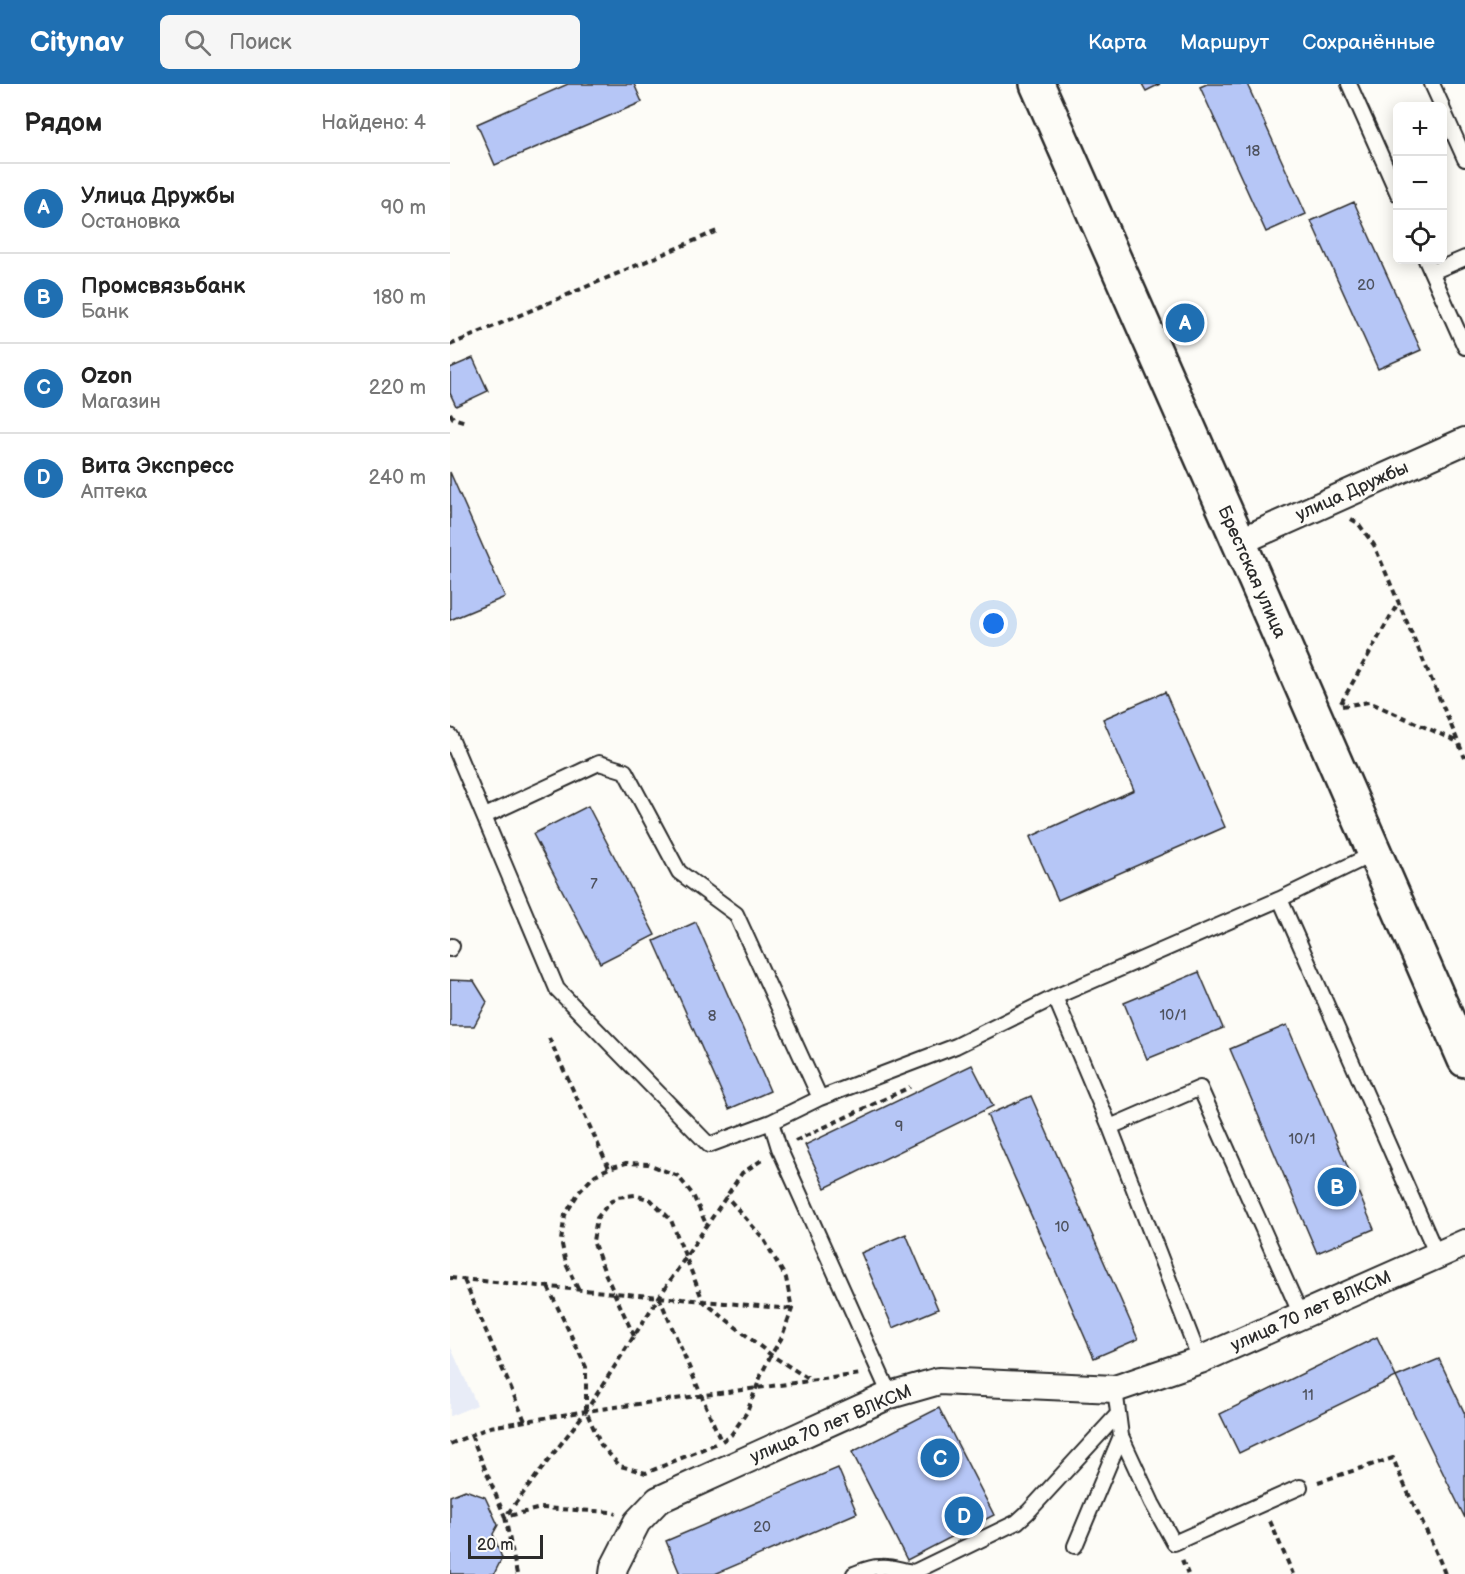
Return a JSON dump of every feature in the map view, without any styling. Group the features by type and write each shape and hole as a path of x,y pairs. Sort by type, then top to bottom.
{"street":[{"name":"Брестская улица","path":"1037,84 1465,1060"},
{"name":"улица Дружбы","path":"1239,542 1465,441"},
{"name":"улица 70 лет ВЛКСМ","path":"613,1574 614,1567 637,1522 658,1500 885,1383 939,1381 1117,1401 1200,1360 1465,1243"}],"lane":[{"path":"1349,84 1393,183"},
{"path":"1432,84 1440,102"},
{"path":"1447,118 1465,159"},
{"path":"1465,258 1429,266 1465,347"},
{"path":"450,736 557,989 709,1145 771,1122 820,1098 956,1046 1055,998 1280,899 1375,853"},
{"path":"485,816 599,763 625,771 679,872 736,914 820,1098"},
{"path":"1280,899 1437,1255"},
{"path":"1055,998 1110,1127 1200,1360"},
{"path":"1110,1127 1200,1088 1301,1315"},
{"path":"771,1122 779,1148 885,1383"},
{"path":"1117,1401 1120,1436 1174,1543 1299,1487"},
{"path":"854,1574 887,1566 914,1572 1017,1522 1028,1512 1117,1401"},
{"path":"1075,1546 1120,1436"}],"path":[{"path":"450,345 717,231"},
{"path":"450,413 453,418 466,422"},
{"path":"1324,504 1358,523 1374,545 1465,758"},
{"path":"1399,603 1339,706 1370,702 1459,743"},
{"path":"549,1038 609,1168"},
{"path":"506,1517 586,1411 742,1173 779,1148 915,1084"},
{"path":"578,1289 566,1264 561,1240 565,1215 579,1192 595,1175 609,1168 626,1163 648,1164 678,1176 693,1195 707,1225"},
{"path":"634,1336 593,1241 597,1218 609,1203 617,1197 635,1195 651,1200 671,1220 703,1301 771,1355 812,1381"},
{"path":"548,1287 586,1367 586,1411 601,1445 620,1466 646,1473 721,1441 731,1435 747,1412 771,1355 782,1339 792,1309 786,1278 763,1238 726,1196"},
{"path":"450,1278 792,1309"},
{"path":"464,1280 525,1421"},
{"path":"659,1297 721,1441"},
{"path":"450,1444 490,1427 586,1411 812,1381 885,1383"},
{"path":"471,1435 506,1517 517,1574"},
{"path":"1299,1487 1393,1458 1403,1484 1437,1551 1445,1574"},
{"path":"1262,1504 1293,1574"},
{"path":"506,1517 541,1508 611,1512 637,1522"}],"shaded area":[{"path":"450,1346 477,1405 450,1416"}],"building":[{"path":"568,84 634,84 642,102 495,165 477,124"},
{"path":"1142,84 1160,84 1146,91"},
{"path":"1207,84 1247,84 1306,214 1266,232 1200,87"},
{"path":"1354,202 1421,350 1378,369 1311,221"},
{"path":"473,358 488,391 456,406 450,393 450,368"},
{"path":"450,472 505,597 450,620"},
{"path":"1165,692 1225,827 1058,900 1030,837 1134,790 1103,719"},
{"path":"588,806 655,935 600,963 533,834"},
{"path":"696,922 770,1091 729,1109 654,941"},
{"path":"1199,972 1223,1028 1147,1059 1124,1003"},
{"path":"450,980 474,981 487,1002 474,1026 450,1026"},
{"path":"1287,1025 1374,1229 1317,1253 1230,1049"},
{"path":"972,1065 993,1106 825,1188 805,1145"},
{"path":"1031,1096 1138,1339 1094,1358 987,1115"},
{"path":"906,1234 938,1309 893,1328 861,1253"},
{"path":"1377,1337 1396,1377 1239,1453 1220,1414"},
{"path":"1439,1359 1465,1414 1465,1518 1396,1377"},
{"path":"939,1408 994,1515 907,1560 852,1452"},
{"path":"838,1468 857,1513 715,1574 680,1574 666,1541"},
{"path":"465,1490 485,1497 498,1525 493,1534 502,1558 494,1574 450,1574 450,1496"}],"place":[{"name":"Улица Дружбы","path":"1185,323"},
{"name":"Промсвязьбанк","path":"1337,1187"},
{"name":"Ozon","path":"940,1458"},
{"name":"Вита Экспресс","path":"964,1516"}]}
